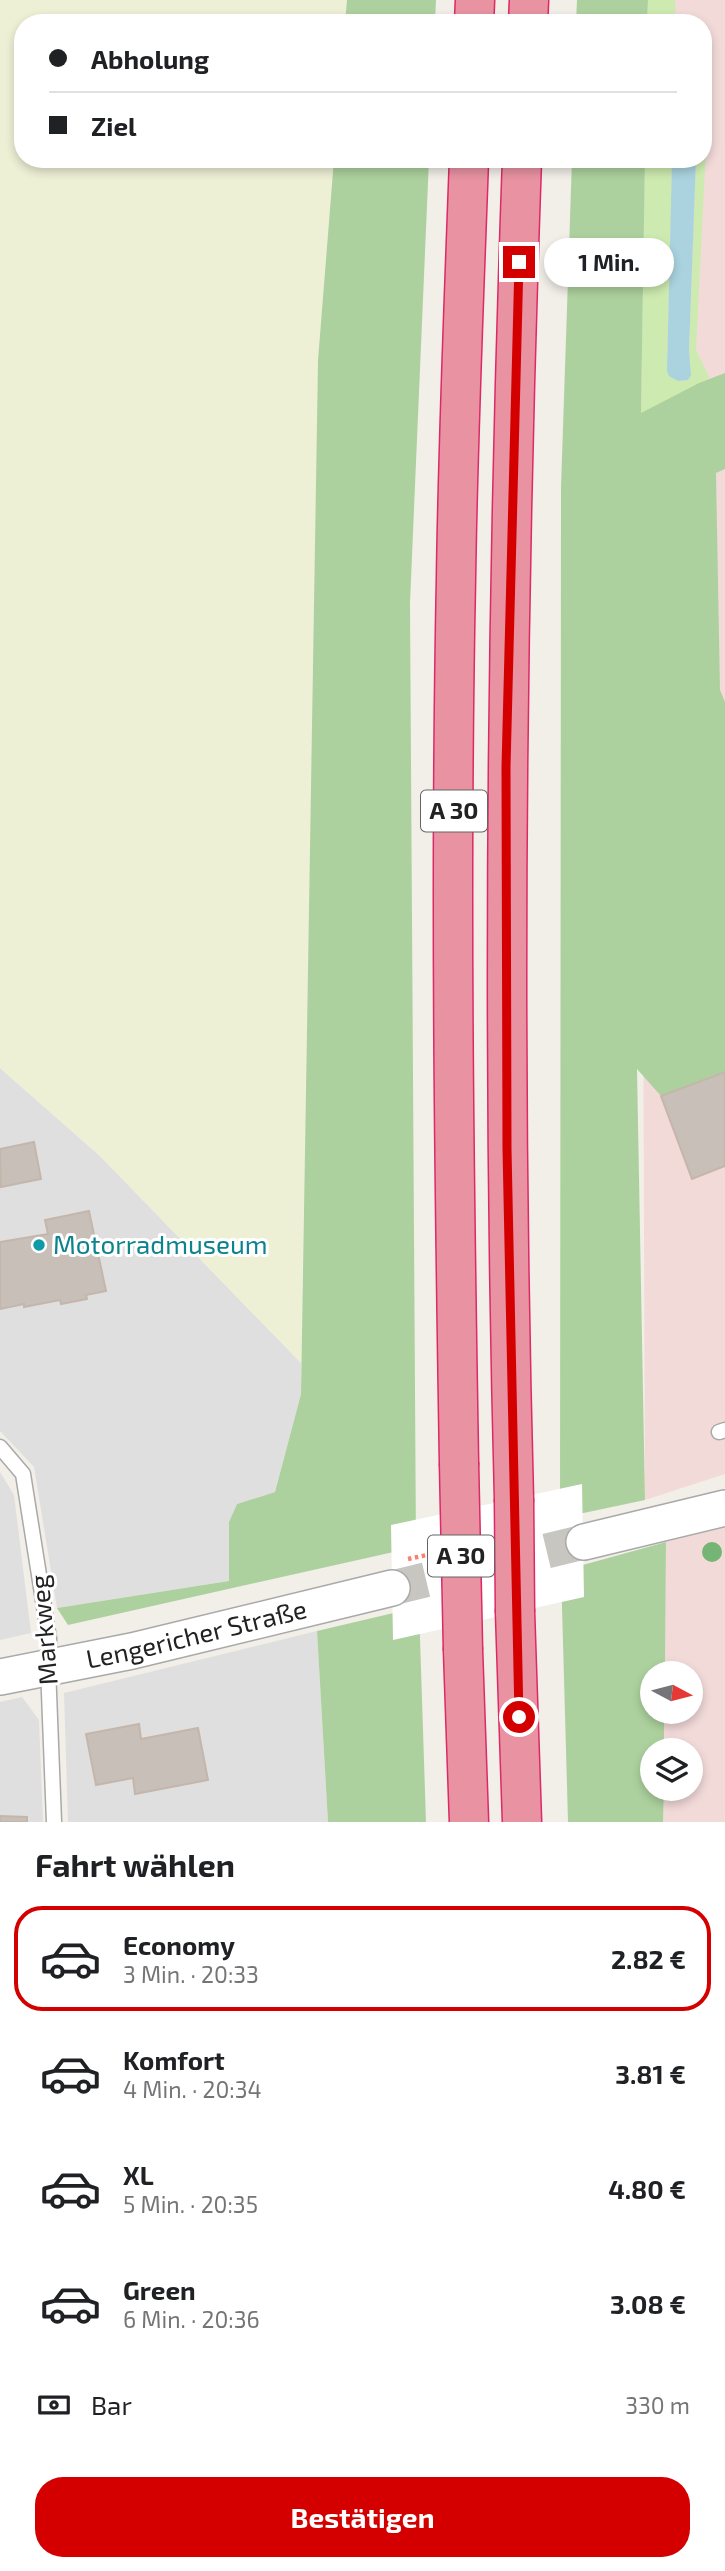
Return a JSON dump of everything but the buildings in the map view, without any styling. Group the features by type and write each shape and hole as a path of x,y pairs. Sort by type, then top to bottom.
{"highway":[{"name":"A 30","path":"469,168 460,418 454,748 454,1100 459,1463 469,1822"},
{"name":"A 30","path":"522,1822 515,1612 507,1149 506,767 514,390 523,168"}],"street":[{"path":"584,1542 725,1508"},
{"name":"Lengericher Straße","path":"0,1677 132,1651 392,1588"}],"lane":[{"name":"Markweg","path":"0,1447 23,1474 50,1638 48,1667 54,1822"}],"shaded area":[{"path":"648,0 725,0 725,1474 645,1500 641,414 645,168 712,168 712,14 647,14"},
{"path":"0,1068 100,1156 301,1363 301,1394 275,1492 237,1504 229,1522 229,1581 57,1608 34,1467 0,1431"},
{"path":"0,1472 14,1495 31,1633 0,1640"},
{"path":"725,1527 725,1822 663,1822 664,1801 703,1801 703,1738 664,1738 664,1724 704,1724 704,1661 665,1661 666,1542"},
{"path":"317,1631 328,1822 68,1822 64,1693"},
{"path":"22,1697 39,1720 43,1822 0,1822 0,1702"}],"green space":[{"path":"0,0 347,0 346,14 14,14 14,168 333,168 318,360 301,1363 100,1156 0,1068"},
{"path":"347,0 436,0 435,14 346,14"},
{"path":"577,0 648,0 647,14 576,14"},
{"path":"648,0 675,0 676,14 647,14"},
{"path":"333,168 429,168 410,603 416,1547 68,1625 57,1608 229,1581 229,1522 237,1504 275,1492 301,1394 318,360"},
{"path":"572,168 645,168 641,413 699,383 725,373 725,469 716,473 720,690 725,702 725,1072 661,1096 637,1069 645,1500 560,1518 561,487"},
{"path":"645,168 672,168 667,371 678,381 687,380 691,375 689,350 696,168 705,168 696,350 710,378 641,414"},
{"path":"666,1542 665,1661 640,1661 640,1724 664,1724 664,1738 640,1738 640,1801 664,1801 663,1822 568,1822 561,1571"},
{"path":"419,1607 426,1822 328,1822 317,1631"}],"water":[{"path":"672,168 696,168 689,350 691,375 688,380 678,381 669,376"}],"pier":[{"path":"582,1484 584,1597 393,1640 391,1525"}],"tunnel":[{"path":"392,1588 584,1542"}],"place":[{"name":"Motorradmuseum","path":"39,1245"}],"route":[{"path":"519,262 506,767 507,1149 519,1717"}]}
